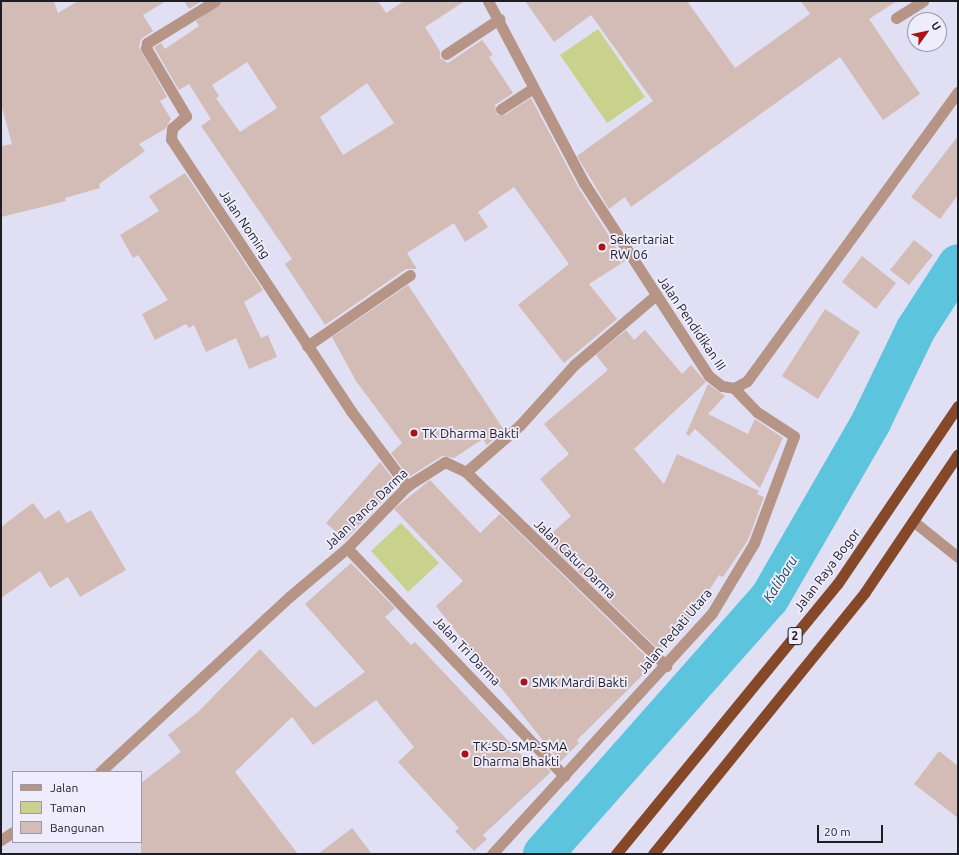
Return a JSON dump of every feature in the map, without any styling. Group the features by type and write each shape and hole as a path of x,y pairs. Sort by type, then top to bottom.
{"highway":[{"name":"Jalan Raya Bogor","path":"616,854 838,583 958,406"},
{"name":"2","path":"653,854 865,592 958,454"}],"street":[{"name":"Jalan Noming","path":"215,1 152,39 146,48 186,116 172,128 171,139 307,346 407,486"},
{"name":"Jalan Pendidikan III","path":"488,1 499,19 532,89 584,183 708,376 722,386 734,388"},
{"path":"896,18 924,1"},
{"path":"446,54 499,19"},
{"path":"501,109 532,89"},
{"path":"734,388 747,381 958,92"},
{"path":"307,346 410,275"},
{"path":"466,472 520,425 574,365 656,295"},
{"name":"Jalan Pedati Utara","path":"492,854 666,666 712,613 754,543 794,443 790,430 756,412 734,388"},
{"name":"Jalan Panca Darma","path":"101,771 289,597 347,548 407,486 445,462 466,472"},
{"name":"Jalan Catur Darma","path":"466,472 666,666"},
{"path":"913,521 958,557"},
{"name":"Jalan Tri Darma","path":"347,548 564,776"},
{"path":"1,840 12,833"}],"green space":[{"path":"598,29 645,97 607,123 560,55"},
{"path":"401,523 439,563 408,592 371,551"}],"building":[{"path":"1,1 54,1 58,13 78,1 166,1 143,15 153,31 141,39 139,47 167,97 160,101 171,119 165,129 139,144 145,151 99,184 100,188 65,198 66,201 1,217 1,146 12,144 1,104"},
{"path":"184,1 202,1 189,9"},
{"path":"222,1 378,1 386,13 404,1 465,1 425,27 440,51 440,58 448,63 482,40 493,55 489,57 513,93 495,105 497,115 505,115 531,98 578,187 625,261 589,284 617,319 564,363 518,305 569,264 514,187 478,212 488,227 465,242 454,223 407,253 417,269 406,269 325,325 285,264 292,259 201,126 211,119 189,84 179,90 154,47 161,43 165,49 199,26 196,21","holes":["247,62 277,108 240,132 216,98 219,96 212,85","367,83 394,123 343,155 320,117"]},
{"path":"525,1 687,1 735,68 810,14 801,1 897,1 869,19 920,94 883,120 840,57 631,207 625,197 609,209 577,156 653,101 591,15 554,42"},
{"path":"958,136 958,195 940,219 911,197"},
{"path":"185,173 263,290 244,302 261,338 268,335 277,357 249,369 236,338 206,352 194,325 189,328 186,324 155,340 142,314 168,300 138,255 133,258 120,235 159,211 149,196"},
{"path":"914,240 933,255 909,285 890,270"},
{"path":"862,256 896,283 876,309 842,282"},
{"path":"408,285 504,430 487,445 483,439 454,458 442,456 409,477 391,453 402,443 356,381 332,337"},
{"path":"825,309 860,332 818,399 782,376"},
{"path":"626,330 634,340 645,330 682,374 691,365 706,382 634,449 664,484 677,454 759,491 757,494 764,497 748,540 723,577 719,575 690,619 659,650 545,539 571,516 540,479 569,454 544,424 608,370 596,355"},
{"path":"708,384 725,396 708,414 748,434 755,419 783,438 760,488 695,429 689,436 686,434"},
{"path":"380,462 398,485 345,540 326,523"},
{"path":"430,480 480,533 500,514 654,664 577,740 579,743 560,762 436,606 463,581 394,509"},
{"path":"33,503 45,519 59,510 67,523 91,510 126,570 80,597 68,577 50,588 40,571 1,598 1,527"},
{"path":"351,563 395,608 385,617 411,645 415,642 530,764 537,758 551,772 483,835 487,839 474,851 455,831 459,828 398,762 414,747 376,700 313,745 292,717 235,772 298,854 141,854 142,782 181,752 168,735 197,713 260,649 315,708 365,672 305,604"},
{"path":"939,751 958,766 958,818 914,784"},
{"path":"352,828 372,854 318,854"}],"waterway":[{"name":"Kalibaru","path":"543,854 769,599 871,422 916,329 958,264"}],"place":[{"name":"Sekertariat RW 06","path":"602,247"},
{"name":"TK Dharma Bakti","path":"414,433"},
{"name":"SMK Mardi Bakti","path":"524,682"},
{"name":"TK-SD-SMP-SMA Dharma Bhakti","path":"465,754"}]}
